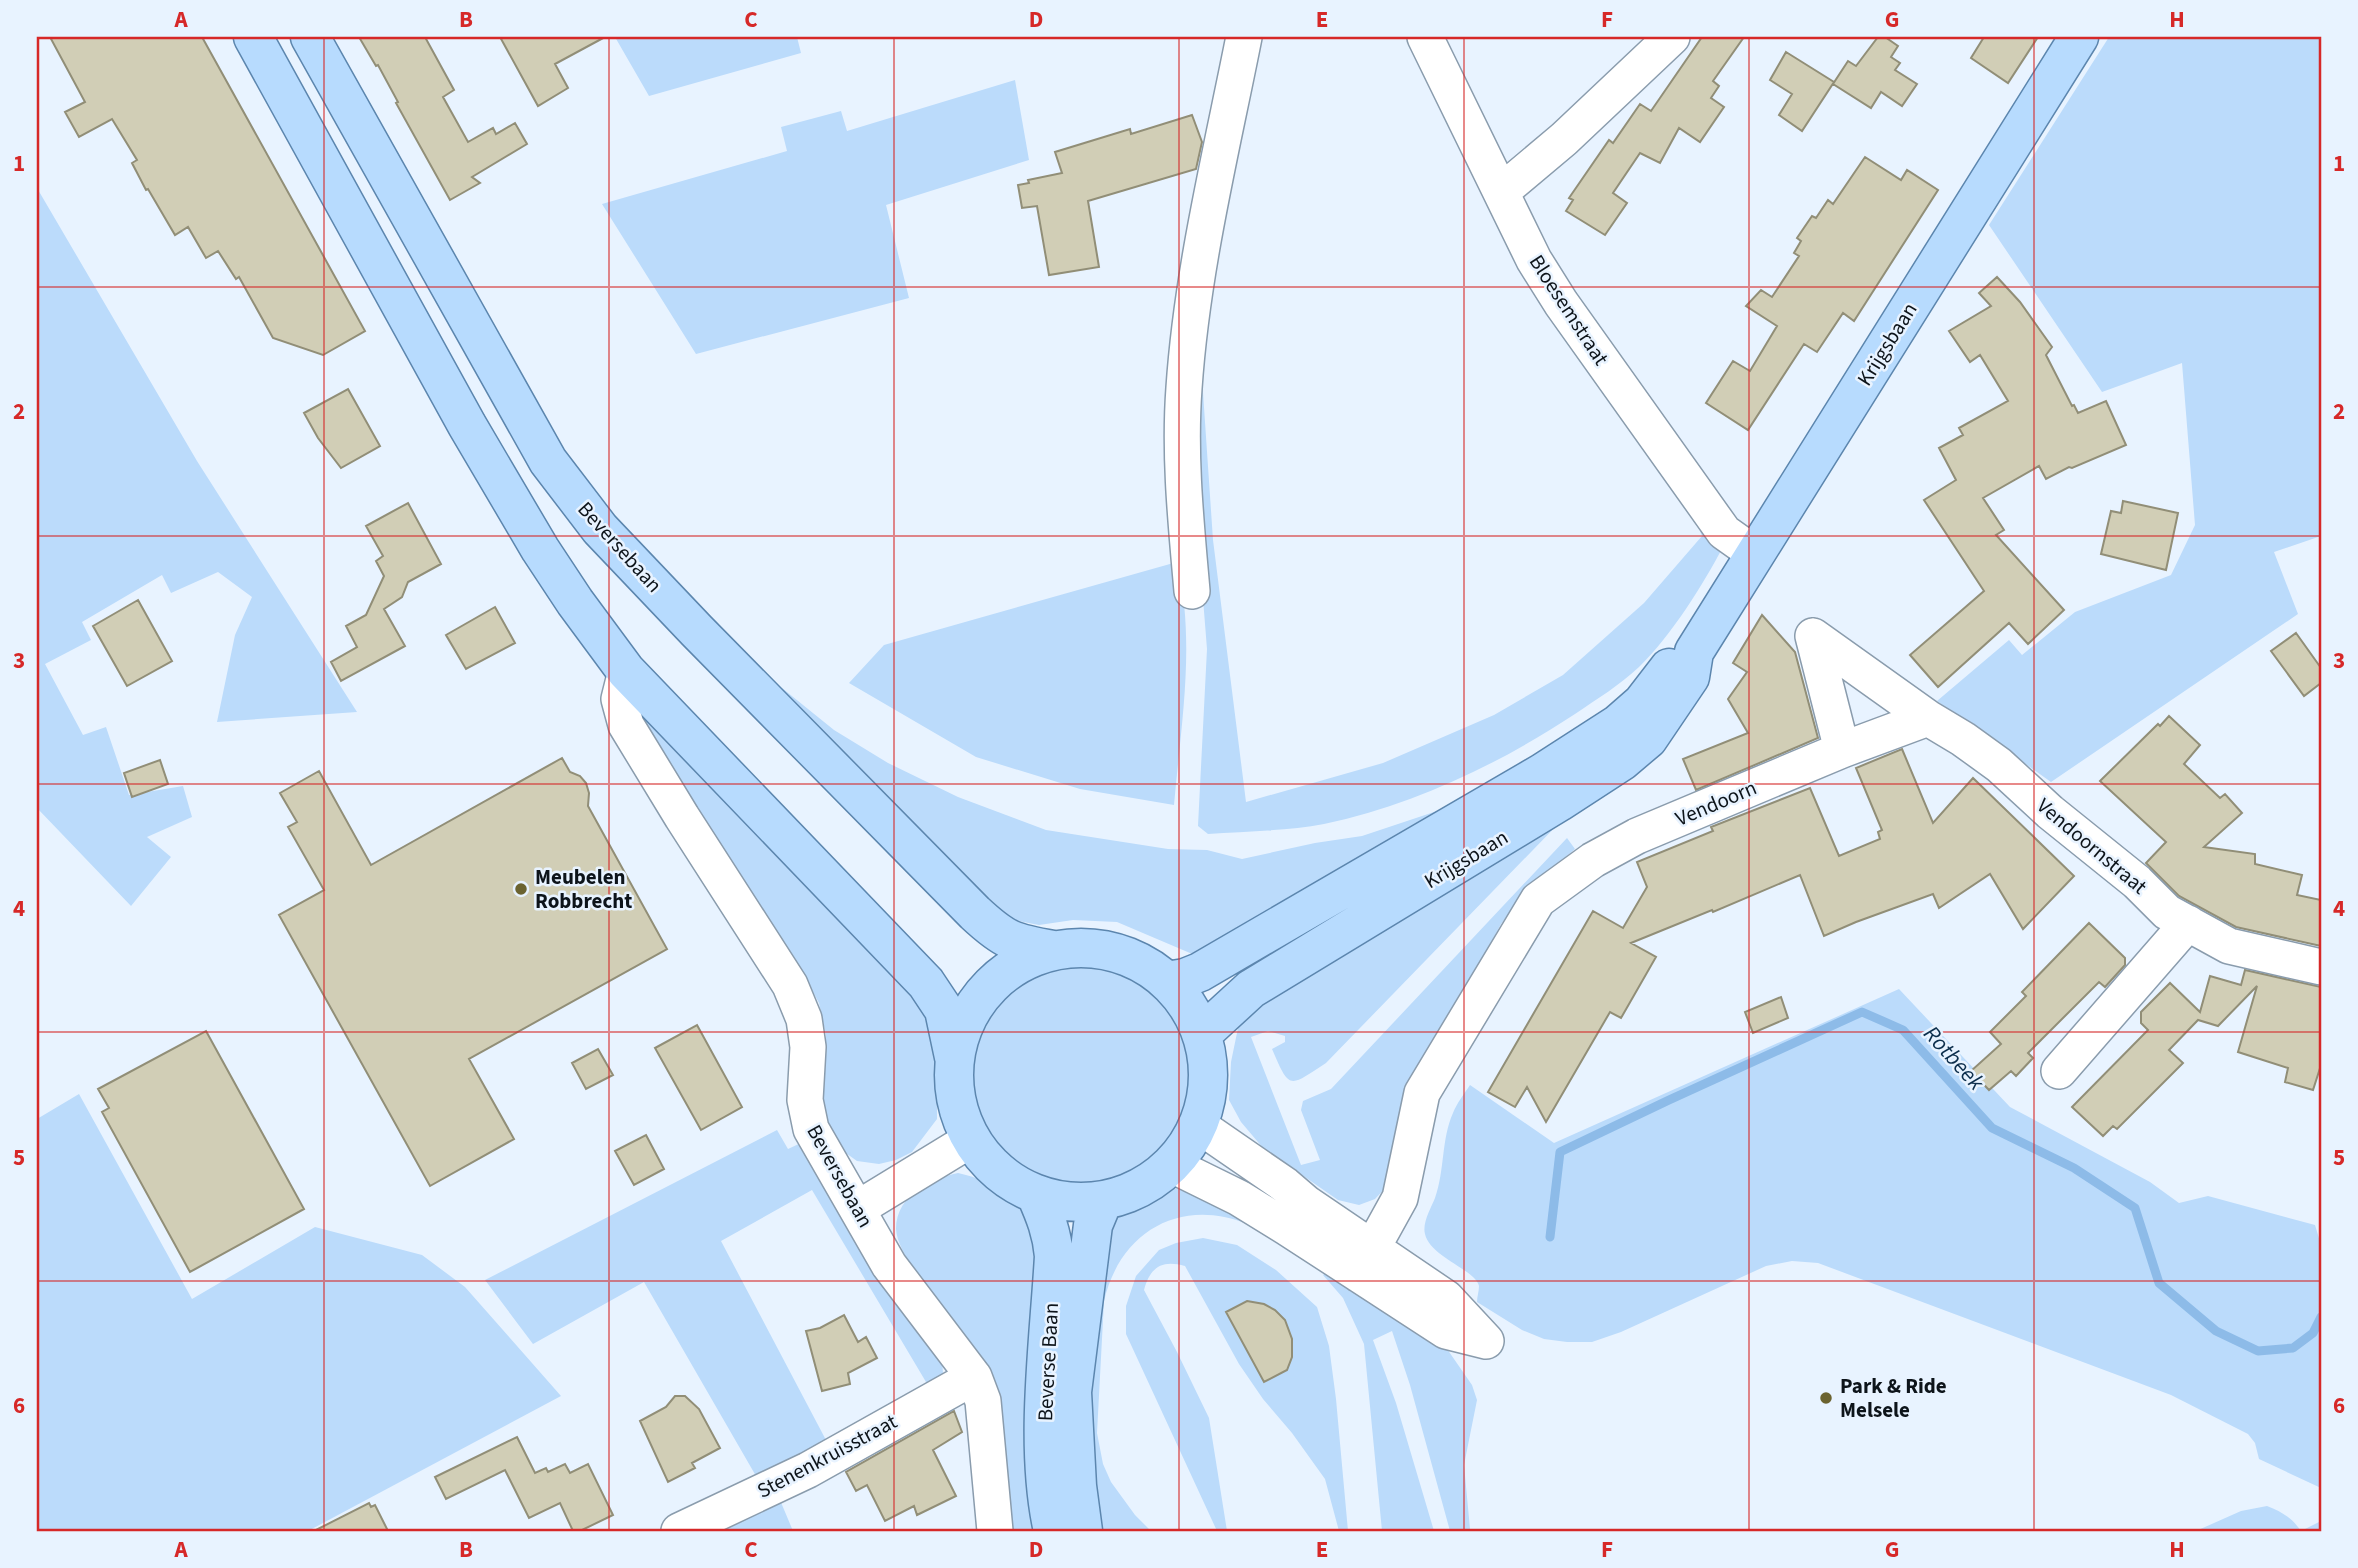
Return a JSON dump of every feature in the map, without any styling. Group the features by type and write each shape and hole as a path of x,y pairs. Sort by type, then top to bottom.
{"main road":[{"path":"253,37 417,336 540,549 575,602 626,671 926,984 944,1010 954,1057 955,1100 970,1140 999,1173 1036,1195 1058,1201 1103,1201 1140,1188 1172,1165 1187,1146 1198,1125 1207,1095 1208,1064 1202,1034 1188,1006 1167,981 1133,958 1094,947 1053,950 1017,964 987,988 965,1020 954,1057"},
{"name":"Beversebaan","path":"310,37 548,461 600,529 993,931 1014,943 1053,950"},
{"name":"Krijgsbaan","path":"1202,1034 1251,989 1559,802 1622,761 1648,739 1690,677 1694,652 2079,37"},
{"name":"Krijgsbaan","path":"1167,981 1200,972 1542,773 1618,724 1642,703 1670,667 1694,652"},
{"name":"Beverse Baan","path":"1036,1195 1048,1221 1054,1256 1044,1423 1048,1508 1053,1531"},
{"name":"Beverse Baan","path":"1083,1531 1077,1486 1072,1392 1093,1225 1103,1201"}],"street":[{"path":"1192,590 1182,486 1183,390 1194,289 1244,37"},
{"name":"Bloesemstraat","path":"1425,37 1534,260 1561,303 1724,532 1755,554"},
{"path":"1501,192 1564,139 1672,37"},
{"path":"1842,750 1813,636 1928,718"},
{"name":"Beversebaan","path":"626,671 619,699 626,725 790,985 804,1019 808,1047 805,1100 811,1129 889,1265 974,1377 983,1401 995,1531"},
{"name":"Vendoorn","path":"1366,1261 1400,1198 1422,1093 1538,900 1593,860 1637,836 1842,750 1928,718"},
{"name":"Vendoornstraat","path":"1928,718 1999,765 2050,812 2137,882 2166,912 2229,946 2321,967"},
{"path":"2059,1071 2188,923"},
{"path":"1198,1125 1285,1185 1366,1261"},
{"path":"857,1209 970,1140"},
{"path":"1172,1165 1366,1261"},
{"name":"Stenenkruisstraat","path":"679,1531 808,1469 974,1377"}],"shaded area":[{"path":"615,37 797,37 801,53 649,96"},
{"path":"2109,37 2321,37 2321,536 2274,552 2298,614 2051,782 1937,701 2009,640 2022,655 2075,612 2171,575 2195,525 2182,363 2102,392 1989,225"},
{"path":"1015,80 1029,160 886,205 909,298 696,354 602,204 787,151 781,127 841,111 847,131"},
{"path":"37,188 197,461 357,712 217,722 235,635 252,597 218,572 171,593 162,575 82,622 91,640 45,664 83,735 106,727 129,795 183,786 192,817 147,837 171,857 131,906 37,808"},
{"path":"1201,363 1213,540 1246,802 1383,763 1494,715 1563,675 1644,603 1702,536 1700,531 1708,528 1724,545 1686,609 1639,667 1600,697 1516,750 1455,781 1358,816 1296,828 1208,834 1198,826 1207,649 1192,460"},
{"path":"1177,562 1186,622 1186,653 1174,805 1080,789 976,757 849,683 884,645"},
{"path":"777,684 834,730 888,763 958,797 1046,830 1168,849 1207,850 1242,859 1362,836 1437,811 1488,785 1197,956 1117,922 1073,920 1039,925 1014,920 774,688"},
{"path":"642,704 931,1009 937,1042 937,1119 912,1152 879,1164 857,1161 843,1151 833,1138 821,1100 826,1035 819,1003 794,957 662,755 637,711"},
{"path":"1562,820 1326,1063 1292,1081 1283,1072 1272,1049 1285,1042 1285,1036 1268,1031 1251,1037 1301,1165 1320,1160 1301,1110 1303,1101 1331,1089 1567,838 1575,849 1524,893 1501,924 1471,980 1393,1180 1375,1199 1359,1205 1338,1200 1263,1148 1241,1122 1229,1100 1231,1062 1238,1028 1273,993"},
{"path":"1081,966 1102,968 1123,975 1158,998 1181,1033 1188,1054 1188,1096 1181,1117 1158,1152 1123,1175 1102,1182 1081,1184 1060,1182 1039,1175 1004,1152 981,1117 974,1096 972,1075 974,1054 981,1033 1004,998 1039,975 1060,968"},
{"path":"1899,989 2010,1107 2150,1182 2179,1203 2208,1196 2315,1225 2321,1245 2321,1488 2259,1459 2255,1443 2248,1434 2171,1395 1818,1263 1792,1261 1766,1266 1621,1332 1592,1342 1567,1342 1544,1339 1522,1330 1477,1302 1479,1286 1476,1280 1435,1250 1429,1242 1425,1225 1438,1187 1449,1123 1470,1085 1554,1143"},
{"path":"79,1094 192,1299 315,1227 422,1255 465,1287 561,1396 308,1531 37,1531 37,1119"},
{"path":"777,1130 788,1149 805,1141 942,1359 943,1374 929,1387 812,1190 721,1241 827,1442 756,1476 644,1282 533,1344 485,1280"},
{"path":"958,1173 982,1180 1001,1190 1034,1223 1040,1531 1010,1531 1000,1408 993,1377 971,1342 909,1262 900,1245 896,1229 902,1206 909,1197 933,1181"},
{"path":"1192,1187 1251,1217 1247,1224 1222,1217 1199,1215 1177,1218 1156,1226 1139,1239 1124,1256 1112,1277 1104,1301 1097,1433 1103,1464 1111,1482 1135,1515 1151,1531 1094,1531 1085,1444 1097,1266 1115,1220 1133,1205 1171,1189"},
{"path":"1203,1238 1237,1245 1276,1270 1317,1307 1329,1346 1348,1531 1339,1531 1325,1479 1239,1364 1185,1266 1163,1265 1153,1271 1144,1290 1209,1418 1227,1531 1217,1531 1126,1334 1126,1306 1136,1276 1159,1250 1176,1243"},
{"path":"1331,1269 1436,1333 1472,1385 1477,1400 1464,1465 1470,1529 1450,1531 1410,1385 1392,1331 1373,1340 1396,1403 1434,1531 1382,1531 1364,1344 1343,1298 1323,1275"},
{"path":"780,1500 793,1531 719,1531"},
{"path":"2267,1506 2286,1516 2301,1531 2196,1531 2241,1511"},
{"path":"2321,1521 2321,1531 2301,1531"}],"building":[{"path":"50,37 202,37 365,331 323,355 273,338 239,277 236,279 218,251 206,258 188,227 175,235 148,189 146,190 132,163 137,160 112,119 79,137 65,112 85,102"},
{"path":"359,37 425,37 454,90 443,97 468,142 493,128 496,134 515,123 527,144 472,177 480,183 450,200 378,65 376,66"},
{"path":"500,37 605,37 555,64 568,88 538,106"},
{"path":"1702,37 1744,37 1713,81 1719,86 1711,98 1724,107 1700,142 1679,128 1660,163 1640,153 1613,193 1627,203 1605,235 1566,211 1573,200 1569,198 1609,140 1613,143 1640,104 1651,111"},
{"path":"1878,37 1885,37 1898,46 1891,57 1900,63 1895,70 1917,84 1902,106 1881,92 1871,108 1833,84 1848,61 1856,66"},
{"path":"1984,37 2038,37 2008,83 1971,58"},
{"path":"1786,52 1834,82 1802,131 1779,115 1792,94 1770,80"},
{"path":"1192,115 1202,142 1196,169 1088,201 1099,267 1049,275 1037,206 1022,208 1018,185 1029,183 1028,180 1062,173 1055,152 1130,129 1131,134"},
{"path":"1865,157 1901,180 1907,170 1938,190 1854,321 1843,313 1817,352 1804,344 1748,430 1706,403 1733,361 1750,371 1777,326 1746,306 1761,290 1772,297 1799,256 1794,253 1801,241 1797,238 1812,216 1816,218 1828,200 1833,204"},
{"path":"1997,277 2020,302 2052,347 2046,355 2072,406 2074,405 2078,413 2106,401 2126,445 2046,479 2039,466 1983,498 2004,530 1996,535 2064,610 2028,644 2009,623 1938,687 1910,655 1984,591 1924,500 1956,480 1939,448 1963,435 1959,428 2008,401 1980,355 1970,362 1949,331 1991,306 1979,293"},
{"path":"348,389 380,446 341,468 318,438 304,413"},
{"path":"2123,501 2178,513 2166,570 2101,554 2111,511 2121,513"},
{"path":"408,503 441,564 408,582 402,597 384,609 405,646 341,681 331,662 357,647 346,626 366,615 384,576 376,561 383,556 366,526"},
{"path":"138,600 172,661 127,686 93,626"},
{"path":"495,607 515,643 466,669 446,635"},
{"path":"1762,615 1795,652 1818,738 1696,790 1683,759 1748,733 1728,699 1747,672 1733,663"},
{"path":"2296,633 2321,668 2321,683 2304,696 2271,651"},
{"path":"2169,716 2200,745 2184,764 2220,798 2225,794 2242,813 2204,847 2255,854 2255,864 2302,875 2297,895 2321,900 2321,946 2236,927 2179,896 2146,863 2166,842 2100,781"},
{"path":"1902,749 1933,823 1973,778 2074,876 2023,929 1990,874 1939,908 1933,894 1824,936 1800,875 1631,943 1656,957 1621,1018 1610,1012 1546,1122 1527,1087 1515,1107 1488,1092 1593,911 1623,928 1647,887 1637,862 1713,831 1711,827 1810,788 1839,856 1880,839 1878,832 1882,830 1856,768"},
{"path":"562,758 570,772 580,776 586,783 589,793 588,806 667,949 469,1059 514,1139 430,1186 279,915 324,890 288,827 297,822 280,793 319,771 371,865"},
{"path":"160,760 168,784 132,797 124,773"},
{"path":"2089,923 2125,958 2125,965 2105,987 2099,982 2028,1053 2033,1058 2016,1076 2011,1071 1989,1090 1971,1071 2001,1044 1990,1032 2026,996 2022,992"},
{"path":"2245,970 2321,987 2321,1065 2313,1090 2285,1082 2288,1068 2238,1052 2257,986 2218,1026 2198,1020 2169,1050 2183,1063 2117,1129 2113,1126 2103,1136 2072,1107 2148,1030 2141,1023 2141,1012 2170,983 2200,1012 2210,976 2241,985"},
{"path":"1781,997 1788,1018 1753,1033 1745,1012"},
{"path":"697,1025 742,1107 701,1130 655,1048"},
{"path":"206,1031 304,1209 190,1272 102,1112 109,1108 98,1089"},
{"path":"598,1049 613,1075 586,1089 572,1063"},
{"path":"646,1135 664,1169 634,1185 615,1151"},
{"path":"1247,1301 1264,1304 1275,1310 1285,1320 1292,1339 1292,1357 1287,1370 1264,1382 1226,1312"},
{"path":"844,1315 858,1342 866,1337 877,1358 848,1373 850,1384 822,1391 806,1331 820,1328"},
{"path":"675,1396 685,1396 699,1409 720,1448 692,1463 695,1468 668,1482 640,1421 666,1407"},
{"path":"954,1411 962,1432 933,1450 956,1496 917,1515 914,1506 885,1521 867,1485 856,1491 846,1472"},
{"path":"517,1437 535,1473 546,1468 548,1472 565,1464 570,1473 588,1464 613,1515 580,1531 573,1531 560,1503 529,1518 505,1470 446,1499 435,1477"},
{"path":"369,1503 371,1507 375,1505 388,1531 314,1531"}],"waterway":[{"name":"Rotbeek","path":"1550,1237 1560,1152 1862,1012 1903,1030 1992,1128 2074,1168 2135,1208 2159,1283 2216,1331 2258,1351 2293,1348 2313,1333 2321,1317"}],"place":[{"name":"Meubelen Robbrecht","path":"521,889"},
{"name":"Park & Ride Melsele","path":"1826,1398"}]}
